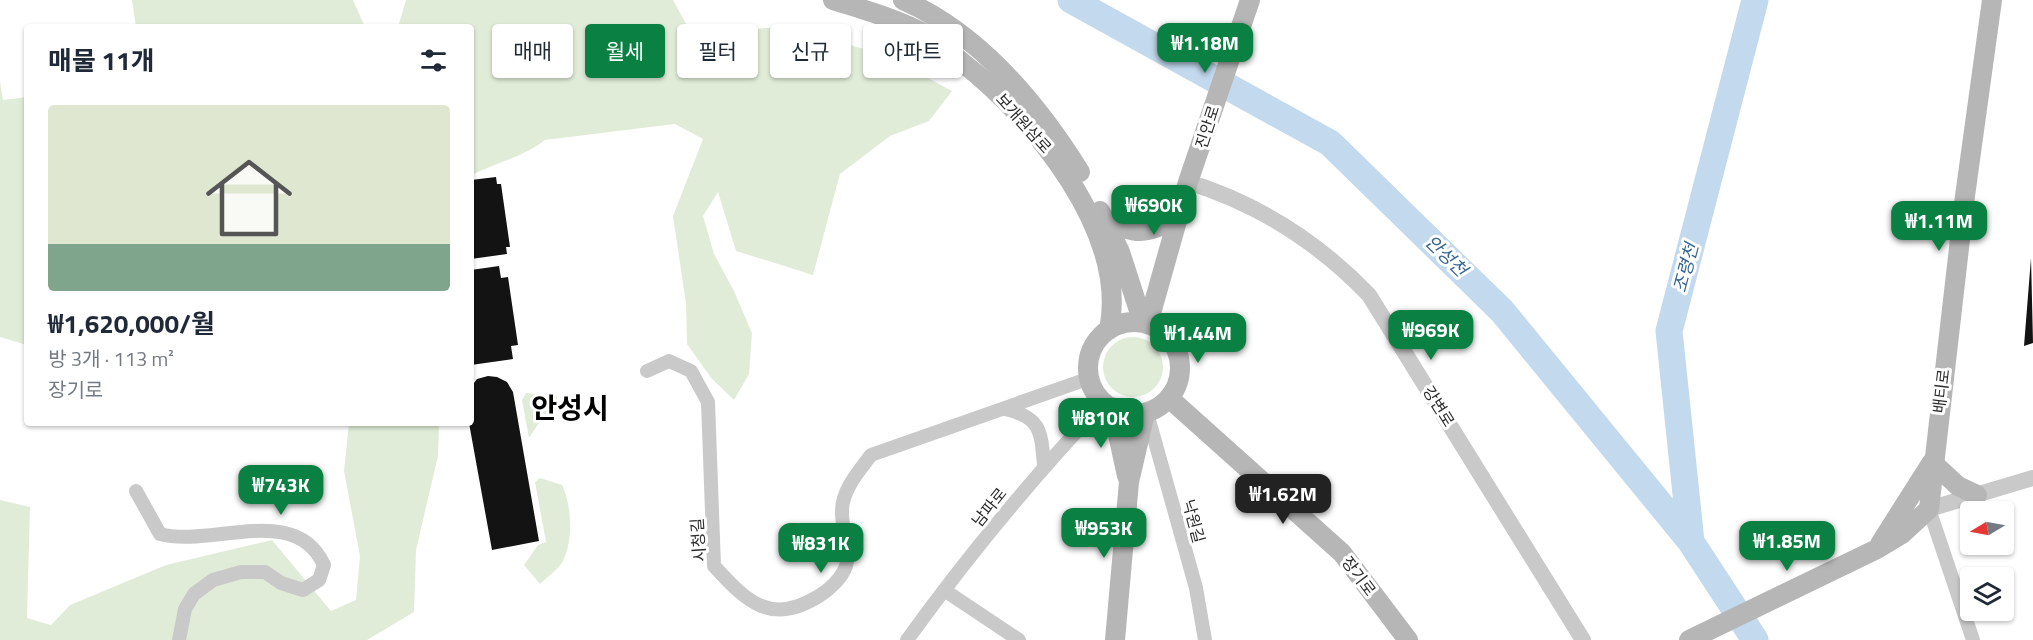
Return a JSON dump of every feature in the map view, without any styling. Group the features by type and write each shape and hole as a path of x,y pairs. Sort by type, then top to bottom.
{"main road":[{"name":"보개원삼로","path":"833,0 886,16 929,36 985,81 1022,118 1063,167 1095,227 1109,274 1114,308 1109,330"},
{"name":"보개원삼로","path":"903,0 924,9 973,44 1027,97 1052,127 1081,174 1120,252 1145,324"},
{"name":"진안로","path":"1145,324 1188,182 1250,0"},
{"name":"배티로","path":"1929,509 1932,462 1992,0"},
{"path":"1103,218 1136,232 1157,230 1178,217"},
{"path":"1132,322 1145,324 1162,331 1173,343 1179,357 1180,372 1177,386 1169,398 1146,413 1130,414 1108,405 1095,391 1090,378 1089,362 1094,347 1109,330 1132,322"},
{"name":"장기로","path":"1169,398 1342,553 1408,640"},
{"path":"1108,405 1129,482"},
{"path":"1116,640 1129,482 1146,413"},
{"path":"1899,528 1932,462 1958,486 1977,495"},
{"path":"1689,640 1877,549 1899,528 1929,509"}],"street":[{"name":"강변로","path":"1188,182 1231,196 1278,222 1338,263 1369,295 1582,640"},
{"name":"시청길","path":"648,371 669,361 691,371 708,402 714,566 742,596 770,610 803,606 829,590 846,566 848,540 842,511 850,483 871,455 1090,378"},
{"name":"남파로","path":"907,640 1044,465 1108,405"},
{"path":"1003,408 1031,417 1038,427 1044,465"},
{"name":"낙원길","path":"1146,413 1196,588 1205,640"},
{"path":"1973,640 1929,509 2033,478"},
{"path":"136,491 160,534 172,537 206,537 261,530 283,531 306,541 318,552 324,565 319,580 303,590 281,583 265,572 241,572 213,580 194,594 185,609 179,640"},
{"path":"944,590 1019,640"}],"green space":[{"path":"132,0 353,0 364,24 136,24"},
{"path":"406,0 673,0 686,24 677,24 677,78 758,78 758,29 770,28 770,78 851,78 851,45 863,49 863,78 928,78 952,91 929,121 890,136 840,174 813,275 736,251 718,192 703,216 714,254 734,291 752,333 749,374 734,400 712,379 687,344 686,304 673,216 703,139 675,124 545,140 519,155 474,174 474,24 399,24"},
{"path":"0,82 3,100 24,97 24,344 0,337"},
{"path":"1127,337 1139,337 1150,342 1158,350 1163,367 1161,379 1150,392 1139,397 1127,397 1116,392 1108,384 1103,373 1103,361 1108,350 1116,342"},
{"path":"526,393 557,396 558,406 543,417 529,438 522,400"},
{"path":"349,426 439,426 438,456 416,550 414,612 367,640 0,640 0,500 30,507 27,618 51,625 70,605 166,565 272,540 331,611 356,600 360,556 344,471"},
{"path":"540,478 562,485 570,514 570,536 561,564 540,584 524,565 538,545 546,542 535,482"}],"building":[{"path":"496,177 497,184 501,184 510,247 506,247 507,254 474,259 474,180"},
{"path":"2031,258 2033,343 2024,346"},
{"path":"499,266 501,278 508,277 518,345 511,346 513,359 474,365 474,270"},
{"path":"488,376 497,377 507,382 513,392 539,541 492,550 470,426 474,426 474,383 477,379"}],"waterway":[{"name":"안성천","path":"1071,0 1330,143 1502,311 1691,542 1755,640"},
{"name":"조령천","path":"1691,542 1669,331 1755,0"}],"district":[{"name":"안성시","path":"570,408"}]}
